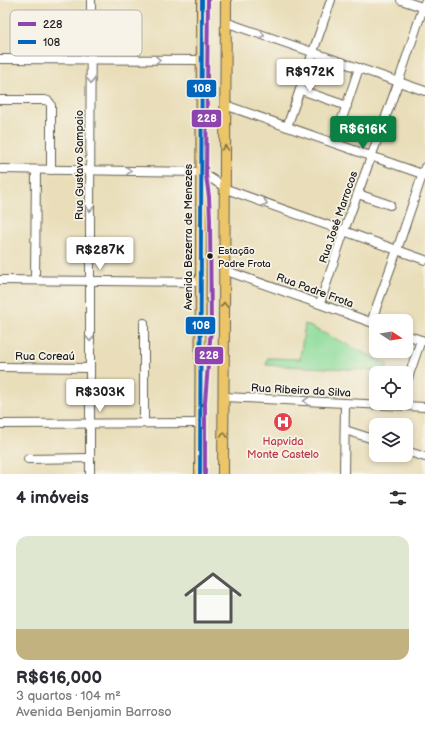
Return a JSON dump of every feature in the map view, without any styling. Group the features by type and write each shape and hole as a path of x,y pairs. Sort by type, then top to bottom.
{"main road":[{"name":"Avenida Bezerra de Menezes","path":"200,474 202,0"},
{"path":"223,474 226,0"}],"street":[{"path":"287,127 331,0"},
{"path":"401,0 424,6"},
{"name":"Rua José Marrocos","path":"320,304 344,231 372,156 424,6"},
{"path":"225,22 425,91"},
{"path":"0,58 202,60"},
{"name":"Rua Gustavo Sampaio","path":"90,474 91,59"},
{"path":"334,143 360,68"},
{"path":"301,90 347,106"},
{"path":"0,100 45,100 50,103 51,170"},
{"path":"225,105 372,156 424,172 376,314"},
{"path":"0,170 201,172 229,190 425,260"},
{"path":"35,280 36,170"},
{"path":"358,194 390,205"},
{"name":"Rua Padre Frota","path":"224,270 369,322"},
{"path":"0,280 200,282"},
{"path":"144,323 144,423"},
{"path":"413,337 423,341 413,366"},
{"name":"Rua Coreaú","path":"0,367 90,368"},
{"name":"Rua Ribeiro da Silva","path":"224,397 369,403"},
{"path":"344,474 345,403"},
{"name":"Rua Ribeiro da Silva","path":"413,406 425,407"},
{"path":"0,424 200,423"},
{"path":"345,430 369,438"},
{"path":"413,453 425,457"},
{"path":"28,459 90,458"}],"green space":[{"path":"305,324 369,355 369,358 375,358 387,364 387,366 369,366 369,370 266,365 268,358 300,359"}],"transit line":[{"name":"108","path":"200,474 202,0"},
{"name":"228","path":"205,474 205,402 211,328 210,219 206,175 208,0"}],"place":[{"name":"Estação Padre Frota","path":"210,256"},
{"name":"Hapvida Monte Castelo","path":"283,422"}]}
